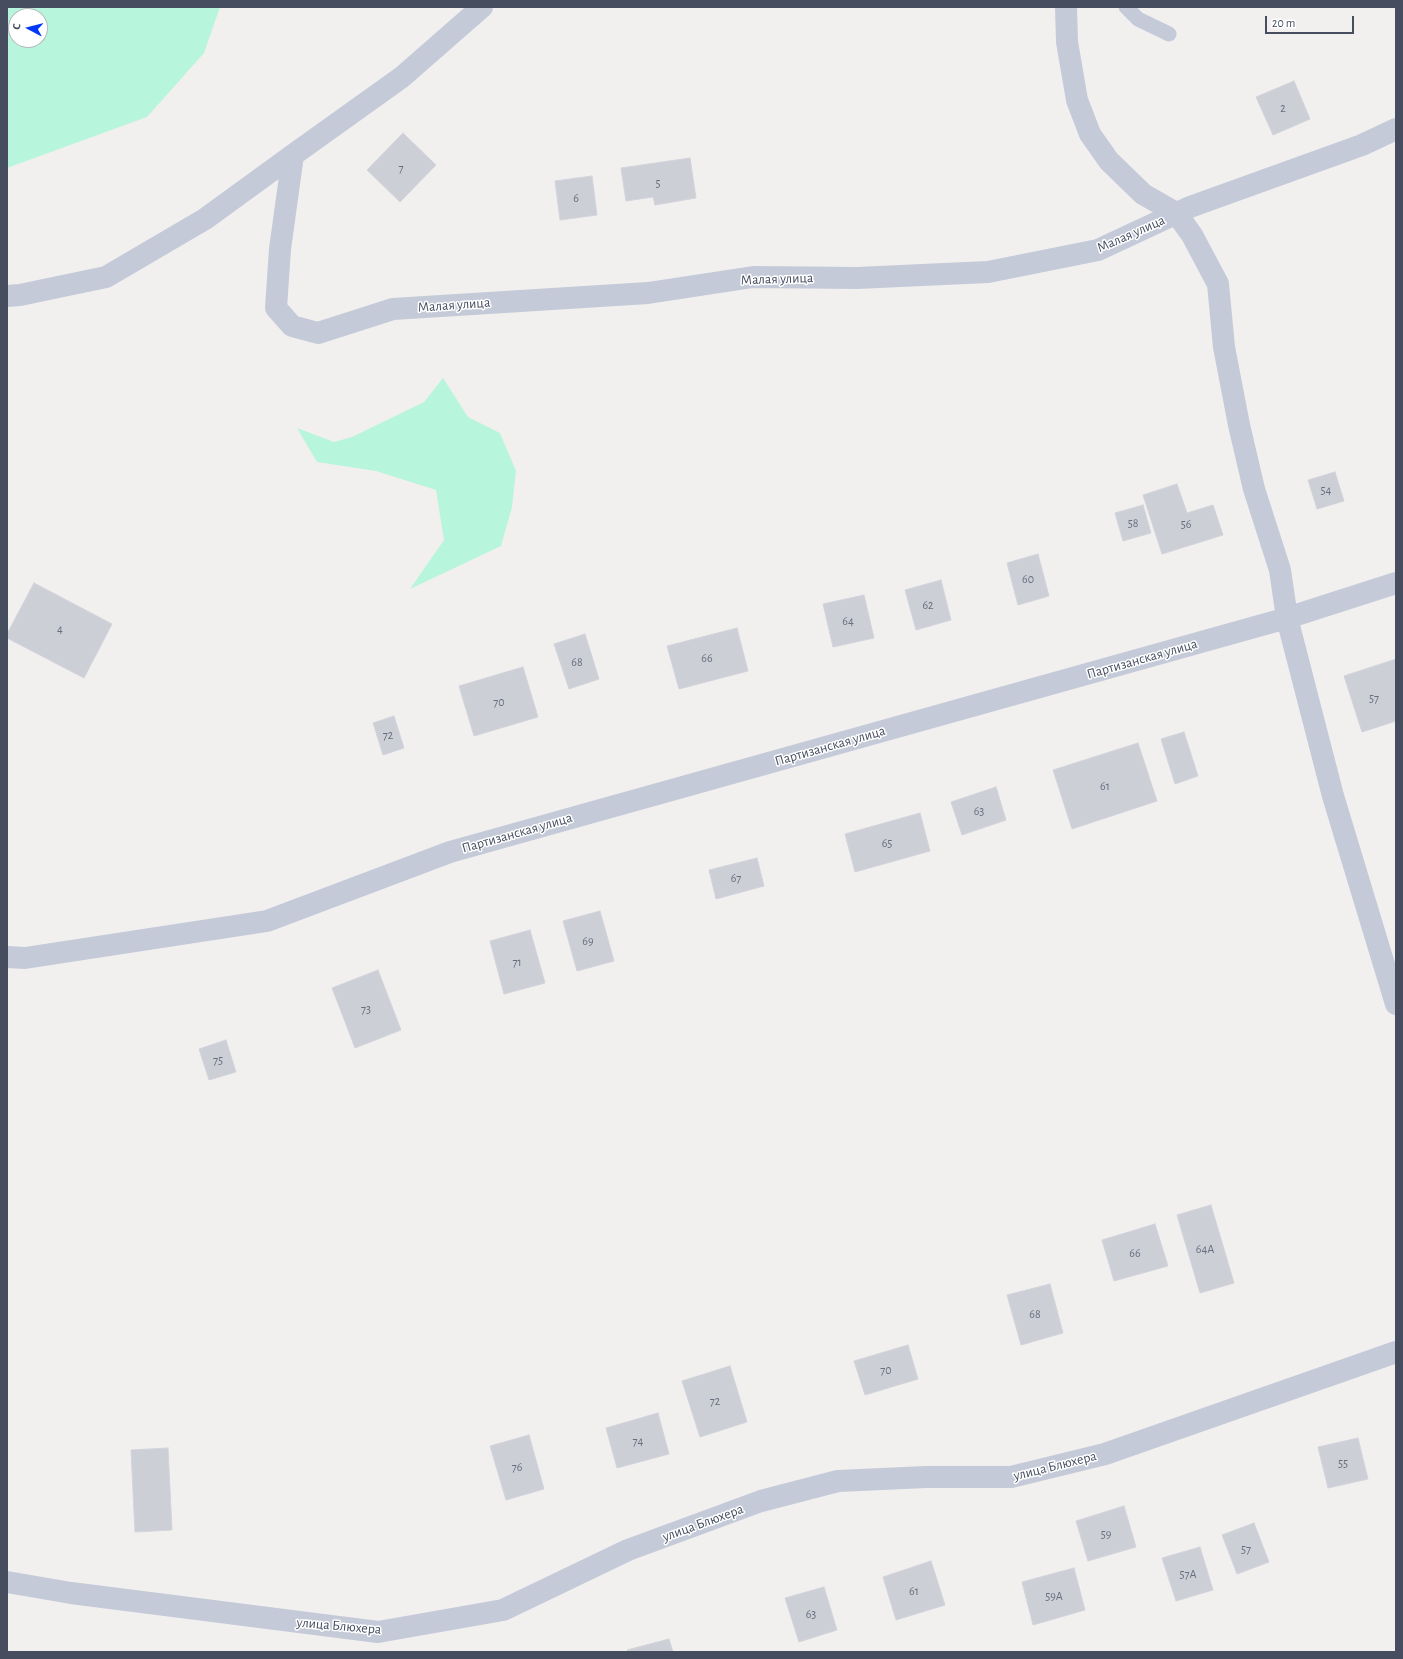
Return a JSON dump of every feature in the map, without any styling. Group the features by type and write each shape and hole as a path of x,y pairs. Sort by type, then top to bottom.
{"street":[{"path":"7,296 20,295 106,277 205,219 402,77 482,7"},
{"path":"1066,7 1067,42 1077,100 1090,134 1109,161 1143,194 1176,213 1192,235 1218,284 1224,347 1239,425 1254,489 1280,570 1287,618 1333,796 1396,1004"},
{"name":"Малая улица","path":"293,155 280,249 276,308 292,326 318,333 393,310 648,294 753,277 857,278 988,272 1098,250 1176,213 1362,145 1396,129"},
{"name":"Партизанская улица","path":"7,958 25,958 267,920 450,852 1287,618 1396,583"},
{"name":"улица Блюхера","path":"7,1582 71,1593 378,1632 502,1610 628,1550 761,1501 838,1482 926,1477 1011,1477 1105,1454 1396,1352"}],"lane":[{"path":"1126,7 1138,19 1169,34"}],"green space":[{"path":"7,7 220,7 204,53 147,117 7,168"},
{"path":"443,378 468,417 500,433 516,471 512,507 501,546 410,589 444,540 436,490 376,471 317,462 297,428 334,442 352,437 424,402"}],"building":[{"path":"1294,81 1310,119 1273,135 1256,97"},
{"path":"403,133 436,165 400,202 367,170"},
{"path":"690,158 696,198 655,205 653,197 626,201 621,168"},
{"path":"592,176 597,215 560,220 555,181"},
{"path":"1335,472 1344,501 1317,509 1308,480"},
{"path":"1177,484 1187,513 1213,505 1223,535 1162,554 1143,495"},
{"path":"1143,505 1151,533 1123,541 1115,513"},
{"path":"1038,554 1049,596 1018,605 1007,563"},
{"path":"941,580 951,620 916,630 905,590"},
{"path":"34,583 112,624 84,678 7,638 7,634"},
{"path":"864,595 874,638 833,647 823,604"},
{"path":"737,628 748,671 679,689 667,646"},
{"path":"585,634 599,679 569,689 554,644"},
{"path":"1396,659 1396,721 1362,732 1344,676"},
{"path":"523,667 538,717 474,736 459,686"},
{"path":"394,716 404,748 383,755 373,723"},
{"path":"1184,732 1198,776 1175,784 1161,739"},
{"path":"1138,743 1157,801 1072,829 1053,770"},
{"path":"996,787 1006,820 962,835 951,802"},
{"path":"920,813 930,851 855,872 845,834"},
{"path":"757,858 764,886 716,899 709,870"},
{"path":"600,911 614,961 577,971 563,921"},
{"path":"530,930 545,983 504,994 490,941"},
{"path":"378,970 401,1030 355,1048 332,988"},
{"path":"226,1040 236,1072 209,1080 199,1049"},
{"path":"1211,1205 1234,1283 1200,1293 1177,1215"},
{"path":"1155,1224 1168,1266 1114,1281 1102,1240"},
{"path":"1050,1284 1063,1333 1021,1345 1007,1295"},
{"path":"908,1345 918,1379 865,1395 854,1361"},
{"path":"730,1366 747,1422 700,1437 682,1381"},
{"path":"658,1413 669,1454 617,1468 606,1428"},
{"path":"529,1435 544,1489 506,1500 490,1446"},
{"path":"1358,1438 1368,1479 1328,1488 1318,1447"},
{"path":"168,1448 172,1530 135,1532 131,1450"},
{"path":"1124,1506 1136,1547 1088,1561 1076,1521"},
{"path":"1254,1523 1269,1562 1237,1574 1222,1535"},
{"path":"1200,1547 1213,1590 1176,1601 1162,1558"},
{"path":"931,1561 945,1605 896,1620 883,1577"},
{"path":"1074,1568 1085,1610 1033,1625 1022,1582"},
{"path":"824,1587 837,1630 799,1642 785,1598"},
{"path":"669,1639 673,1652 628,1652 627,1650"}]}
